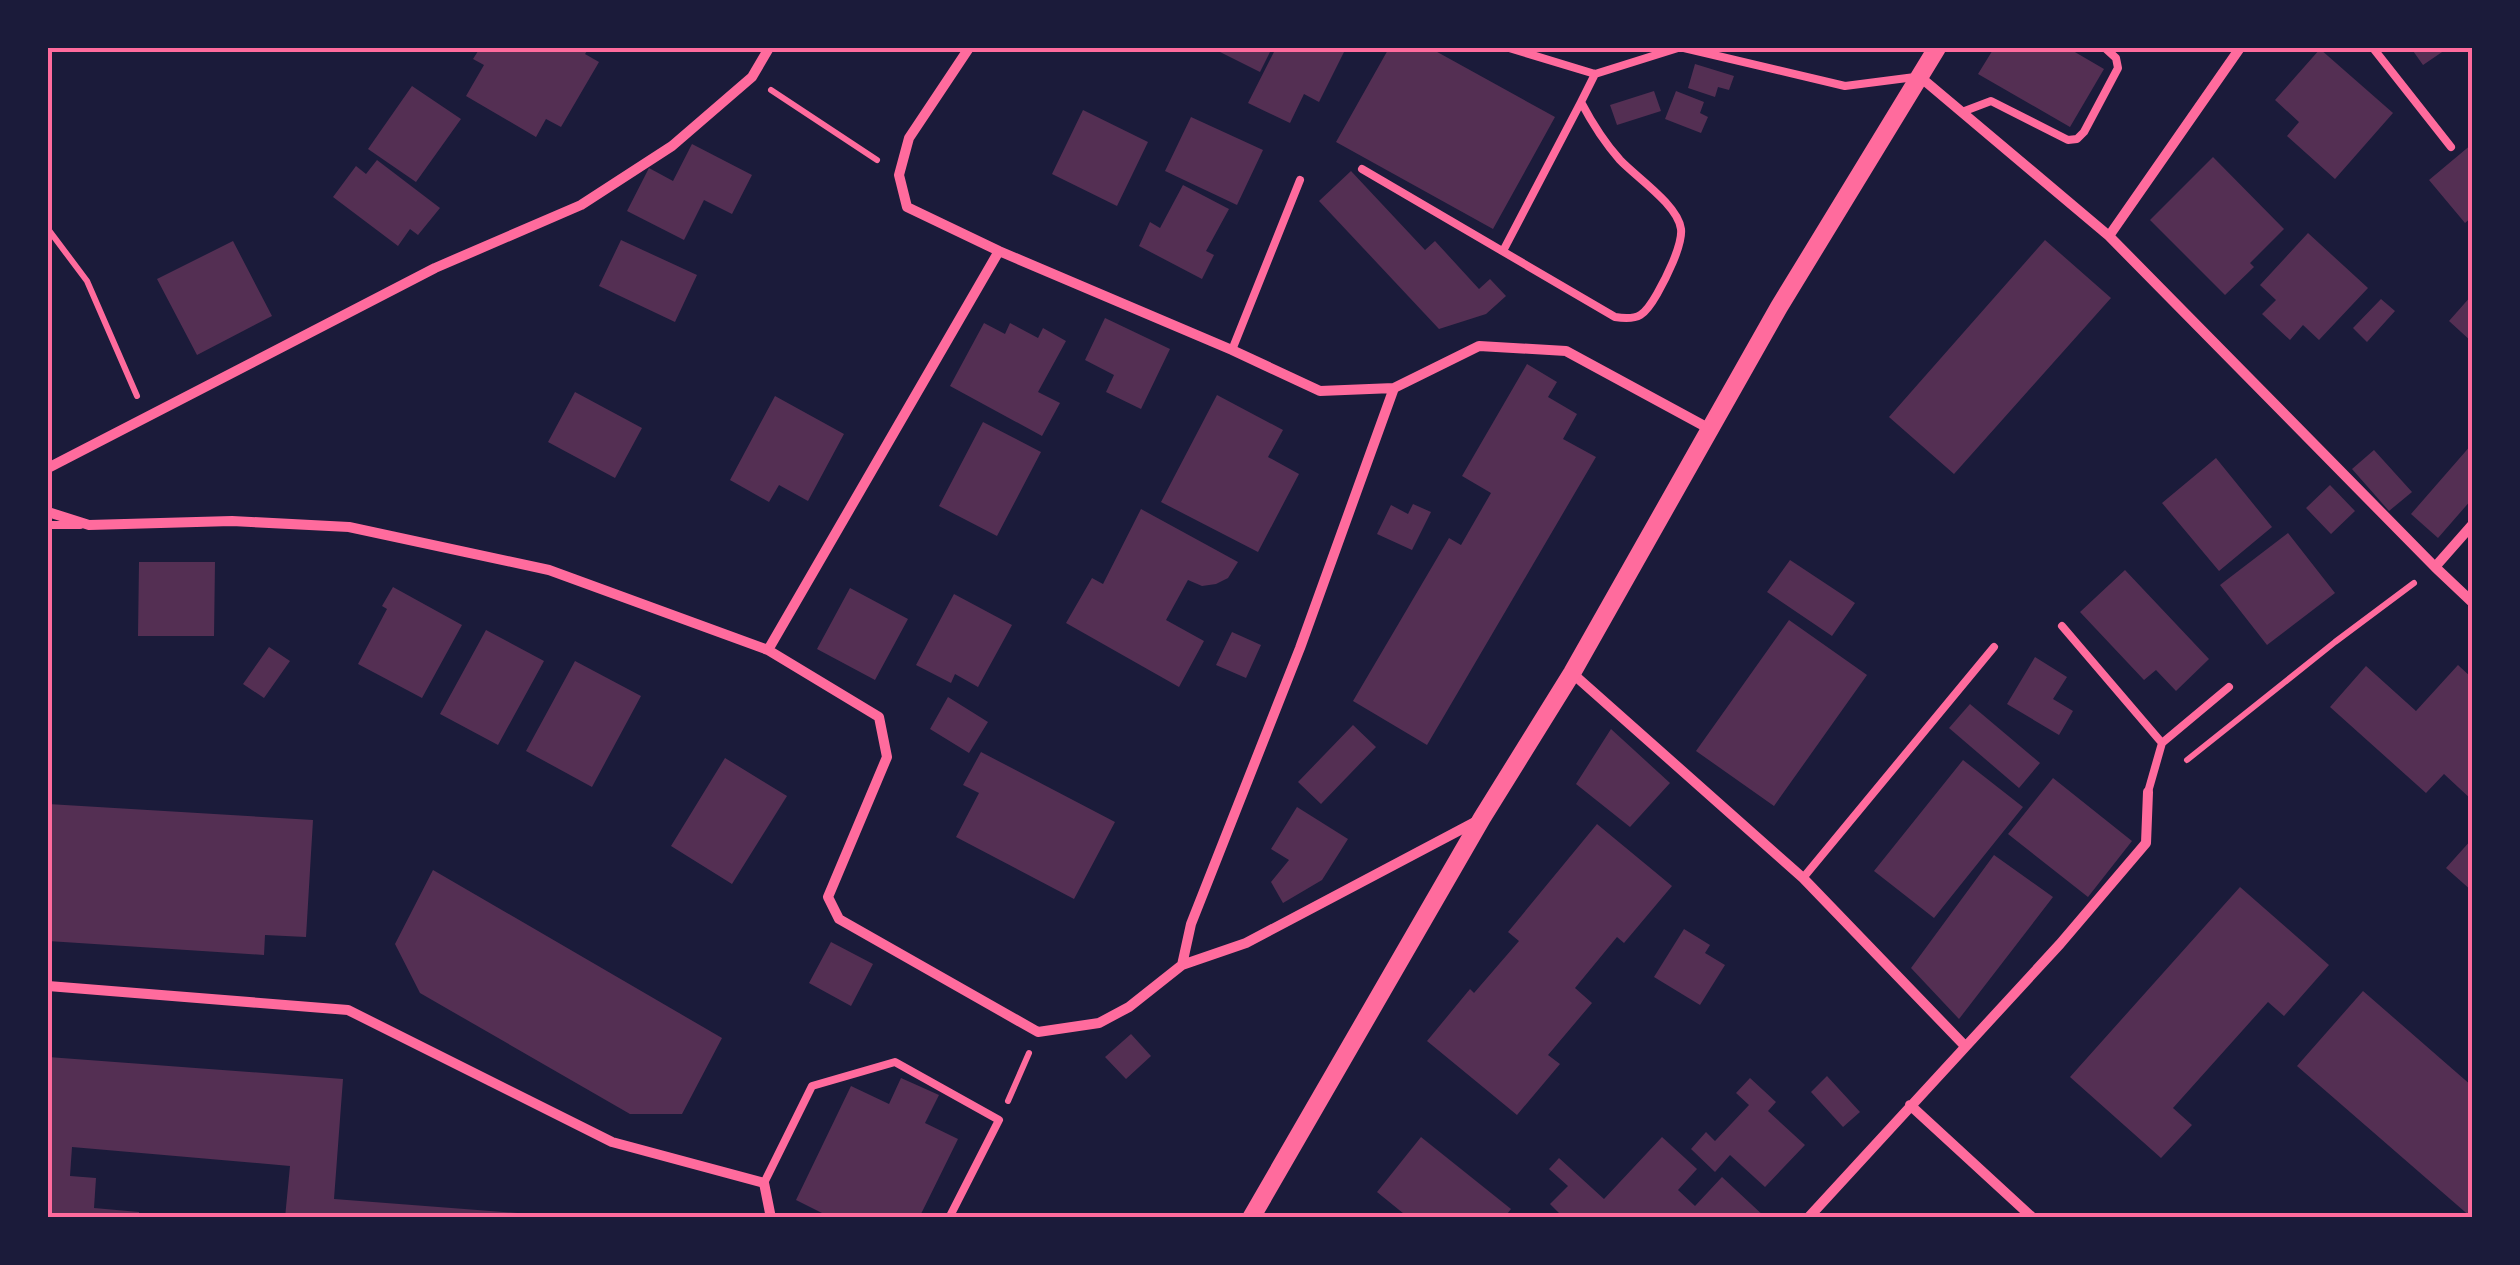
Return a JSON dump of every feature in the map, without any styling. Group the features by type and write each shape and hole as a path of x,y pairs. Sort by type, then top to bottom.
{"street":[{"path":"48,468 435,268 581,205 672,146 752,77 769,48"},
{"path":"969,48 909,138 899,175 907,206 999,251 1320,391 1394,388 1479,346 1566,351 1708,428"},
{"path":"1251,1218 1482,818 1572,674 1778,307 1937,48"},
{"path":"2109,236 2240,48"},
{"path":"1920,76 2109,236 2472,602"},
{"path":"768,650 999,251"},
{"path":"1182,965 1191,924 1300,648 1394,388"},
{"path":"48,512 89,525 232,521 348,526 549,570 768,650 880,717 888,757 828,896 839,919 1038,1032 1099,1024 1130,1007 1182,965 1246,943 1482,818"},
{"path":"2434,567 2472,525"},
{"path":"1572,674 1803,878 1965,1046"},
{"path":"1808,1218 2060,944 2146,843 2148,792"},
{"path":"48,986 348,1010 612,1142 764,1183 770,1218"},
{"path":"1910,1105 2033,1218"}],"lane":[{"path":"1509,48 1595,74 1681,48 1845,86 1920,76"},
{"path":"1721,48 1735,60"},
{"path":"1962,112 1991,101 2068,140 2078,139 2118,68 2116,58 2105,48"},
{"path":"2373,48 2451,146"},
{"path":"1503,250 1595,74"},
{"path":"1362,169 1615,316 1631,320 1646,312 1660,290 1680,242 1681,226 1598,134 1581,102"},
{"path":"1232,350 1300,180"},
{"path":"48,525 89,525"},
{"path":"2062,626 2162,743"},
{"path":"1803,878 1994,647"},
{"path":"2148,792 2162,743 2230,688"},
{"path":"764,1183 812,1086 895,1062 999,1120 949,1218"}],"path":[{"path":"752,77 899,175"},
{"path":"48,229 87,281 146,416"},
{"path":"2148,792 2434,567"},
{"path":"999,1120 1038,1032"}],"building":[{"path":"480,48 589,48 585,54 599,62 561,127 546,119 536,137 466,96 484,65 473,59"},
{"path":"1212,48 1272,48 1260,72"},
{"path":"1276,48 1346,48 1319,102 1304,94 1290,123 1248,103"},
{"path":"1389,48 1430,48 1555,117 1493,229 1336,142"},
{"path":"1994,48 2068,48 2104,69 2070,127 1978,74"},
{"path":"2411,48 2448,48 2423,65"},
{"path":"2320,49 2393,113 2335,179 2287,136 2299,122 2275,100"},
{"path":"1695,64 1734,76 1729,90 1718,87 1715,97 1688,88"},
{"path":"412,86 461,119 416,182 368,149"},
{"path":"1654,91 1661,111 1617,125 1610,105"},
{"path":"1676,91 1704,102 1700,113 1708,117 1701,133 1665,119"},
{"path":"1083,110 1148,142 1117,206 1052,174"},
{"path":"1191,117 1263,150 1237,205 1165,171"},
{"path":"692,144 752,175 732,214 704,200 684,240 627,211 649,168 673,181"},
{"path":"2472,144 2472,217 2465,223 2429,180"},
{"path":"2213,157 2284,229 2225,295 2150,220"},
{"path":"377,160 440,208 418,235 410,229 398,246 333,197 356,166 366,174"},
{"path":"1351,171 1425,250 1435,241 1479,289 1490,279 1506,296 1486,314 1439,329 1319,201"},
{"path":"1183,185 1229,209 1206,251 1214,255 1202,279 1139,246 1150,222 1160,228"},
{"path":"2308,233 2368,288 2319,340 2303,325 2290,340 2262,314 2276,300 2260,285"},
{"path":"621,240 697,275 675,322 599,286"},
{"path":"2045,240 2111,298 1954,474 1889,417"},
{"path":"233,241 272,316 197,355 157,279"},
{"path":"2472,295 2472,342 2449,321"},
{"path":"2381,299 2395,311 2367,342 2353,328"},
{"path":"1105,318 1170,349 1141,409 1106,392 1114,375 1085,360"},
{"path":"984,323 1005,334 1010,323 1038,338 1043,328 1066,341 1038,392 1060,403 1042,436 950,386"},
{"path":"1527,364 1557,382 1548,397 1577,414 1563,439 1596,457 1427,745 1353,701 1449,538 1461,545 1491,493 1462,476"},
{"path":"575,392 642,428 615,478 548,442"},
{"path":"1217,395 1283,430 1268,457 1299,474 1258,552 1161,502"},
{"path":"775,396 844,434 808,501 779,485 769,502 730,480"},
{"path":"983,422 1041,452 997,536 939,506"},
{"path":"2472,444 2472,499 2438,538 2411,514"},
{"path":"2374,450 2412,492 2389,511 2352,469"},
{"path":"2216,458 2272,527 2219,571 2162,503"},
{"path":"2330,485 2355,511 2331,534 2306,508"},
{"path":"1413,504 1431,512 1412,550 1377,534 1391,505 1408,514"},
{"path":"1141,509 1238,562 1228,578 1216,584 1202,586 1188,580 1166,620 1204,641 1179,687 1066,623 1092,578 1103,584"},
{"path":"2288,533 2335,593 2267,645 2220,585"},
{"path":"1790,560 1855,603 1832,636 1767,592"},
{"path":"139,562 215,562 214,636 138,636"},
{"path":"2125,570 2209,659 2176,691 2156,670 2144,680 2080,612"},
{"path":"393,587 462,625 422,698 358,664 387,609 382,606"},
{"path":"850,588 908,619 875,680 817,649"},
{"path":"954,594 1012,625 978,687 955,674 951,683 916,665"},
{"path":"1789,620 1867,675 1774,806 1696,751"},
{"path":"486,630 544,661 498,745 440,714"},
{"path":"1232,632 1261,645 1246,678 1216,665"},
{"path":"269,647 290,661 264,698 243,684"},
{"path":"2035,657 2067,677 2053,699 2073,711 2059,735 2007,704"},
{"path":"575,661 641,696 592,787 526,751"},
{"path":"2458,665 2472,678 2472,800 2444,774 2426,793 2330,707 2366,666 2416,711"},
{"path":"948,697 988,722 969,753 930,729"},
{"path":"1970,704 2040,763 2019,788 1949,728"},
{"path":"1353,725 1376,747 1321,804 1298,782"},
{"path":"1611,729 1670,783 1630,827 1576,784"},
{"path":"981,752 1115,822 1074,899 956,837 979,793 963,785"},
{"path":"725,758 787,796 732,884 671,846"},
{"path":"1963,760 2023,807 1934,918 1874,871"},
{"path":"2053,778 2132,841 2088,897 2008,834"},
{"path":"48,804 313,820 306,937 265,935 264,955 48,941"},
{"path":"1297,807 1348,839 1322,880 1283,903 1271,882 1289,860 1271,849"},
{"path":"1597,824 1672,886 1624,943 1617,937 1575,988 1592,1003 1548,1055 1560,1064 1517,1115 1427,1041 1470,989 1474,993 1519,941 1508,932"},
{"path":"2472,839 2472,891 2446,868"},
{"path":"1994,855 2053,897 1959,1019 1911,968"},
{"path":"433,870 722,1038 682,1114 630,1114 420,993 395,944"},
{"path":"2240,887 2329,965 2284,1016 2268,1002 2173,1108 2192,1125 2161,1158 2070,1077"},
{"path":"1684,929 1710,945 1705,953 1725,965 1700,1005 1654,977"},
{"path":"831,942 873,964 851,1006 809,983"},
{"path":"2363,991 2472,1086 2472,1218 2297,1066"},
{"path":"1131,1034 1151,1056 1126,1079 1105,1057"},
{"path":"48,1057 343,1079 334,1199 543,1218 285,1218 290,1166 72,1147 70,1176 96,1178 94,1208 139,1212 139,1218 48,1218"},
{"path":"1827,1076 1860,1112 1843,1127 1811,1092"},
{"path":"901,1078 939,1095 925,1123 958,1139 919,1218 832,1218 796,1200 851,1086 889,1104"},
{"path":"1750,1078 1776,1102 1768,1111 1805,1145 1765,1187 1730,1155 1715,1172 1691,1149 1706,1132 1715,1141 1749,1105 1736,1093"},
{"path":"1421,1137 1511,1209 1504,1218 1409,1218 1377,1192"},
{"path":"1662,1137 1697,1169 1678,1190 1695,1206 1722,1177 1766,1218 1564,1218 1550,1204 1568,1186 1549,1169 1559,1158 1604,1199"}]}
